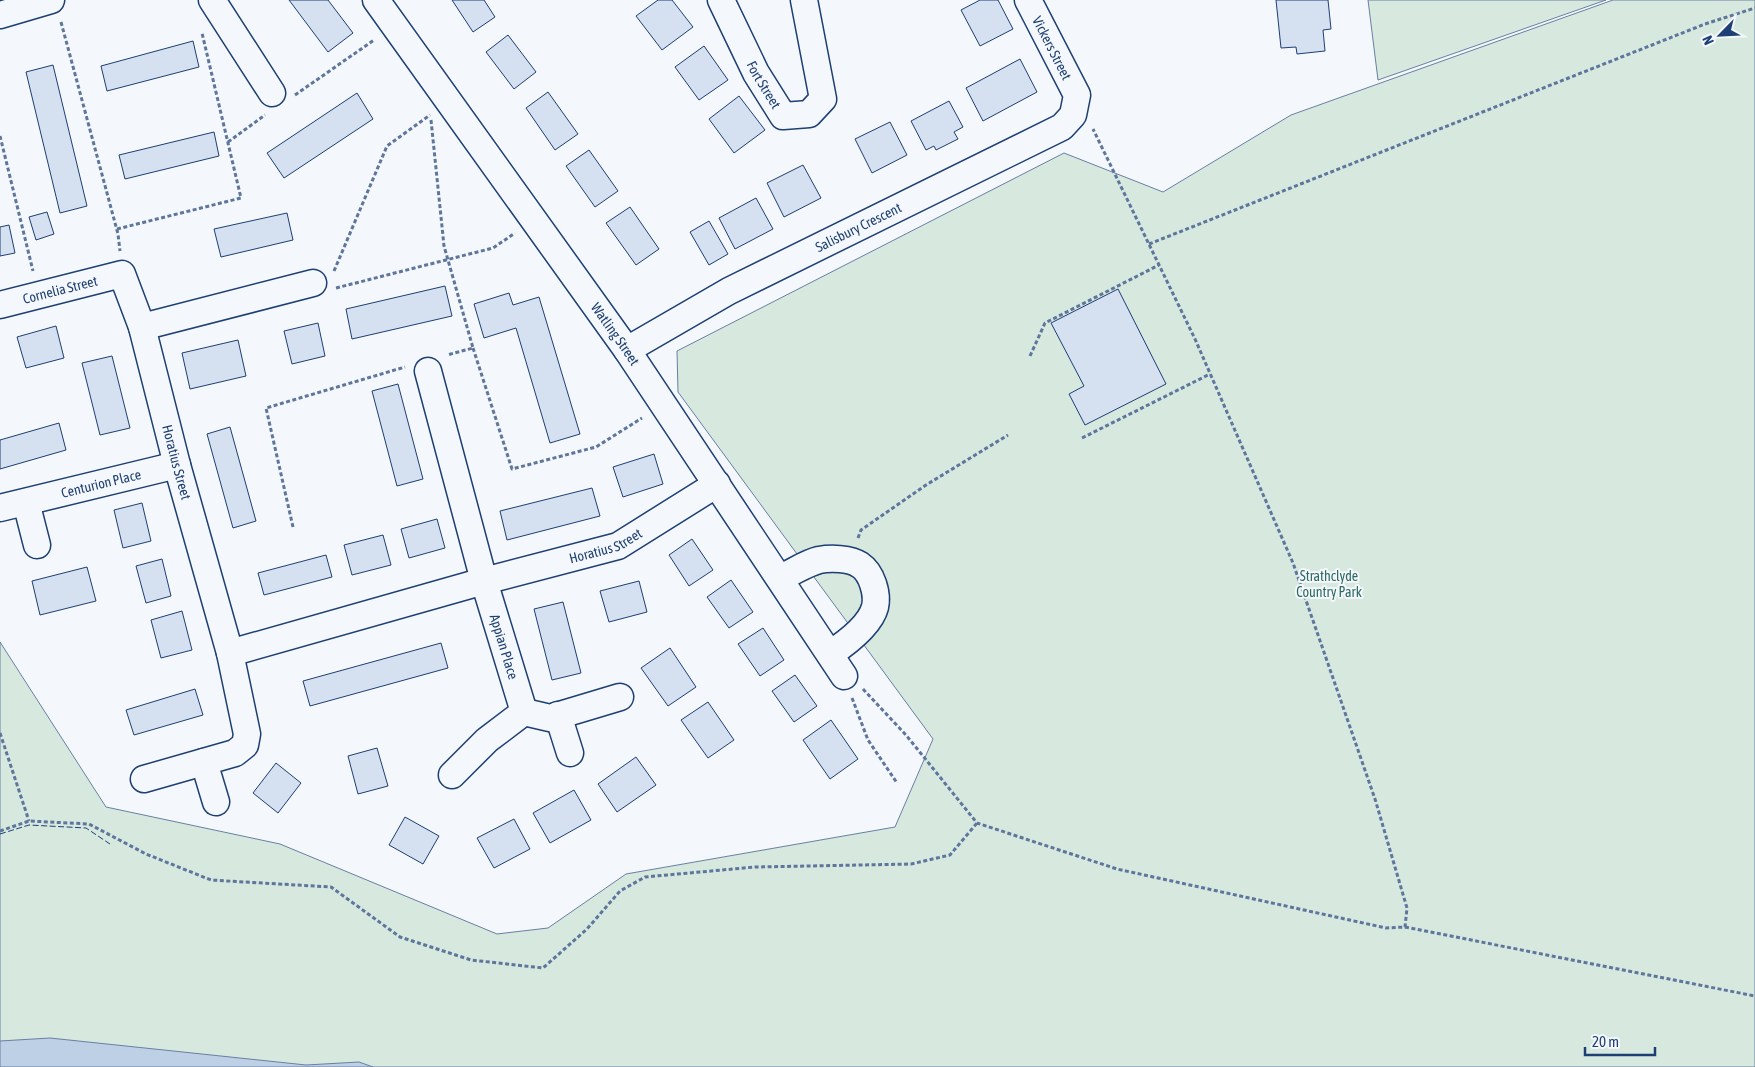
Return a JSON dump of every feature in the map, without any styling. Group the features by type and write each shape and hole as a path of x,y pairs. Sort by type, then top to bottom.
{"street":[{"path":"212,0 277,101"},
{"name":"Watling Street","path":"376,0 392,25 627,350 830,654 853,682"},
{"name":"Fort Street","path":"721,0 756,73 783,116 809,114 823,99 804,0"},
{"name":"Vickers Street","path":"1028,0 1076,95"},
{"path":"0,14 55,9"},
{"name":"Salisbury Crescent","path":"627,350 729,291 1062,127 1073,115 1076,95"},
{"name":"Cornelia Street","path":"0,305 122,274"},
{"name":"Horatius Street","path":"122,274 142,327 176,465 230,653 247,734 245,745 235,753 144,778"},
{"path":"142,327 320,287"},
{"path":"427,365 484,581"},
{"name":"Centurion Place","path":"0,508 176,465"},
{"name":"Horatius Street","path":"230,653 484,581 618,546 717,484"},
{"path":"26,502 37,546"},
{"path":"780,578 818,560 838,559 860,565 874,583 875,608 863,626 850,640 830,654"},
{"name":"Appian Place","path":"484,581 524,712"},
{"path":"452,775 487,740 524,712 550,718 620,697"},
{"path":"558,716 570,753"},
{"path":"204,762 216,802"}],"path":[{"path":"1149,244 1696,28 1755,8"},
{"path":"55,9 117,229 122,274"},
{"path":"228,142 277,101 392,25"},
{"path":"117,229 240,198 201,28"},
{"path":"1076,95 1195,339 1296,572 1375,799 1407,908 1405,927"},
{"path":"425,108 430,116 448,259 473,348 512,469 596,447 645,416"},
{"path":"320,287 387,146 430,116"},
{"path":"0,136 2,153 38,294"},
{"path":"320,287 493,248 534,221"},
{"path":"1030,356 1046,323 1159,265"},
{"path":"293,526 266,408 427,365 473,348"},
{"path":"1082,438 1210,374"},
{"path":"850,562 861,530 926,485 1008,435"},
{"path":"853,682 906,735 977,823 1117,869 1386,928 1405,927 1755,996"},
{"path":"853,682 868,740 897,783"},
{"path":"0,734 29,821"},
{"path":"0,831 29,821 89,824 146,854 211,880 331,888 400,938 471,960 543,968 587,929 620,891 645,877 756,866 911,864 950,855 977,823"}],"green space":[{"path":"1368,0 1606,0 1378,80"},
{"name":"Strathclyde Country Park","path":"1613,0 1755,0 1755,1067 0,1067 0,642 106,807 280,844 497,934 548,928 626,874 895,827 933,739 678,392 677,351 1064,153 1163,192 1291,115"}],"water":[{"path":"50,1038 306,1065 359,1062 373,1067 0,1067 0,1041"}],"building":[{"path":"289,0 328,0 353,33 328,52"},
{"path":"452,0 484,0 495,17 473,32"},
{"path":"658,0 672,0 693,27 662,50 636,16"},
{"path":"980,0 998,0 1013,29 980,46 961,10"},
{"path":"1276,0 1328,0 1331,29 1323,30 1325,51 1297,54 1296,47 1281,48"},
{"path":"508,35 536,72 514,89 486,52"},
{"path":"193,41 199,67 107,91 101,66"},
{"path":"704,46 728,80 699,100 675,67"},
{"path":"1020,59 1037,92 983,121 966,88"},
{"path":"53,65 87,206 60,213 26,72"},
{"path":"548,92 578,134 555,150 526,108"},
{"path":"357,93 373,119 284,178 267,153"},
{"path":"739,96 765,130 734,153 709,119"},
{"path":"949,101 963,127 954,132 958,139 936,150 934,146 926,150 911,121"},
{"path":"890,122 907,155 872,173 855,139"},
{"path":"214,132 219,156 125,179 119,155"},
{"path":"589,150 618,191 595,207 566,166"},
{"path":"803,165 821,198 784,217 767,183"},
{"path":"756,198 773,229 735,249 719,218"},
{"path":"630,207 659,249 636,265 606,223"},
{"path":"47,212 54,234 36,240 29,217"},
{"path":"287,213 293,240 221,257 214,229"},
{"path":"709,221 728,254 709,265 690,232"},
{"path":"9,225 15,253 0,256 0,227"},
{"path":"445,286 452,316 352,339 346,309"},
{"path":"1118,289 1166,384 1085,425 1069,394 1084,386 1051,323"},
{"path":"509,293 513,305 539,297 580,434 550,443 516,328 484,338 474,304"},
{"path":"318,323 325,356 292,364 284,331"},
{"path":"56,326 64,358 26,368 17,337"},
{"path":"238,340 246,376 190,389 182,353"},
{"path":"112,356 130,428 100,435 82,363"},
{"path":"398,384 423,479 397,486 372,391"},
{"path":"59,423 66,450 0,469 0,440"},
{"path":"230,427 256,521 233,528 207,434"},
{"path":"654,454 663,484 623,497 613,467"},
{"path":"592,488 600,516 507,540 500,511"},
{"path":"142,503 151,541 123,548 114,510"},
{"path":"437,519 445,548 409,558 401,529"},
{"path":"383,535 391,565 352,575 344,545"},
{"path":"692,539 713,570 689,586 669,555"},
{"path":"326,555 332,577 264,595 258,573"},
{"path":"162,559 171,596 146,603 136,566"},
{"path":"87,567 96,601 40,615 32,581"},
{"path":"731,580 753,612 729,628 707,597"},
{"path":"639,581 647,612 609,622 600,591"},
{"path":"563,602 581,673 552,680 534,609"},
{"path":"182,611 192,650 161,658 151,620"},
{"path":"763,628 784,660 760,676 738,644"},
{"path":"441,643 448,668 310,706 303,681"},
{"path":"670,648 696,687 668,706 641,668"},
{"path":"795,675 817,706 794,722 772,691"},
{"path":"195,689 203,715 134,735 126,710"},
{"path":"708,702 734,740 708,758 681,720"},
{"path":"831,720 858,759 830,779 803,740"},
{"path":"377,748 388,786 358,794 348,756"},
{"path":"636,757 656,785 617,812 598,784"},
{"path":"276,763 301,783 278,813 253,793"},
{"path":"574,790 591,820 550,843 533,813"},
{"path":"405,817 439,836 423,864 389,845"},
{"path":"514,819 530,849 494,868 477,838"}],"fence":[{"path":"0,834 29,825 86,828 110,844"}]}
